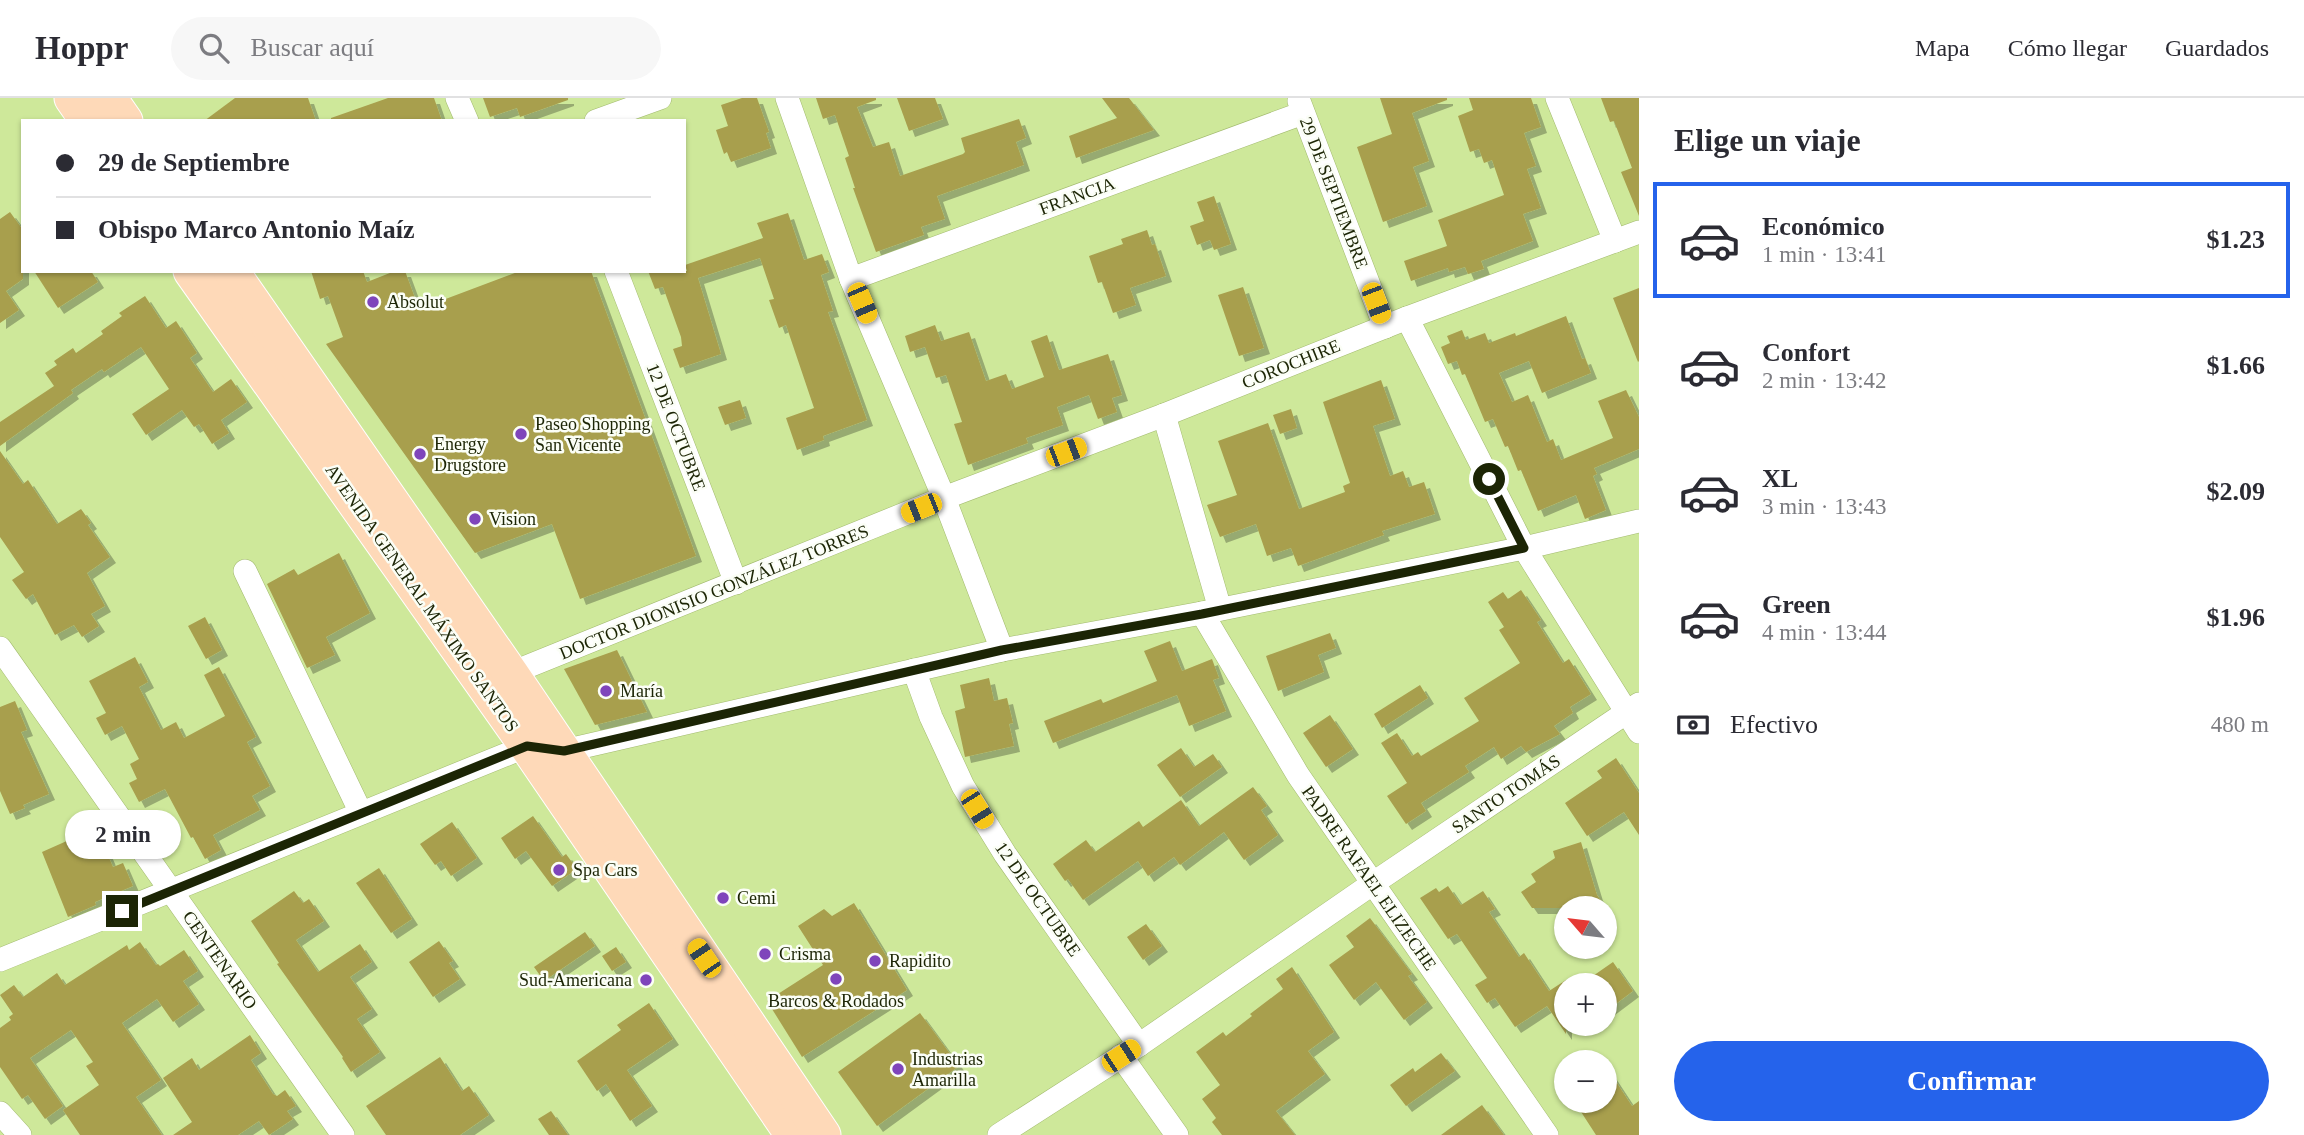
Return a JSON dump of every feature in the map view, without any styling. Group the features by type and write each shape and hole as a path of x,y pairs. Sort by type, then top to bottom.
{"main road":[{"path":"72,98 87,119"},
{"path":"109,98 124,119"},
{"name":"AVENIDA GENERAL MÁXIMO SANTOS","path":"200,273 497,679 564,751 823,1135"},
{"name":"AVENIDA GENERAL MÁXIMO SANTOS","path":"232,273 497,679 527,746 793,1135"}],"street":[{"path":"457,98 466,119"},
{"path":"602,119 660,98"},
{"path":"787,98 851,279 944,498 1002,650"},
{"path":"1557,98 1615,241"},
{"name":"FRANCIA","path":"851,279 1301,105"},
{"name":"29 DE SEPTIEMBRE","path":"1301,105 1385,327"},
{"name":"COROCHIRE","path":"944,498 1164,415 1407,318 1639,232"},
{"name":"12 DE OCTUBRE","path":"617,273 736,583"},
{"path":"1407,318 1524,548 1632,709 1639,732"},
{"name":"PADRE RAFAEL ELIZECHE","path":"1164,415 1211,612 1298,775 1547,1135"},
{"name":"DOCTOR DIONISIO GONZÁLEZ TORRES","path":"497,679 944,498"},
{"path":"0,960 527,746 564,751 1002,650 1211,612 1524,548 1639,521"},
{"path":"245,571 361,813"},
{"name":"CENTENARIO","path":"0,648 343,1135"},
{"name":"12 DE OCTUBRE","path":"914,670 931,717 962,786 1130,1050 1177,1135"},
{"name":"SANTO TOMÁS","path":"999,1135 1130,1050 1632,709"},
{"path":"0,1114 20,1135"}],"building":[{"path":"235,98 308,98 315,119 207,119"},
{"path":"388,98 434,98 441,119 331,119"},
{"path":"483,98 568,100 520,117 517,108 490,117"},
{"path":"742,98 757,98 769,132 766,133 771,148 731,162 727,152 724,154 716,130 728,126 721,105"},
{"path":"816,98 876,98 857,107 873,147 889,142 900,176 963,154 965,152 961,138 1019,119 1026,138 1016,142 1024,165 937,196 945,219 921,227 924,235 876,252 853,188 845,158 849,156 835,115 823,119"},
{"path":"897,98 935,98 943,119 909,131"},
{"path":"1102,98 1129,98 1154,130 1076,158 1069,136 1117,118"},
{"path":"1380,98 1447,98 1412,113 1429,161 1413,167 1427,206 1383,222 1357,147 1392,134"},
{"path":"1469,98 1531,98 1541,127 1524,133 1536,166 1527,169 1541,208 1523,214 1533,241 1481,261 1484,269 1468,274 1465,267 1449,272 1448,268 1411,281 1404,261 1447,246 1438,220 1504,195 1492,160 1484,163 1479,149 1470,152 1458,116 1473,110"},
{"path":"1601,98 1639,98 1639,216 1621,172 1632,168 1614,121 1610,122"},
{"path":"1214,196 1231,244 1214,250 1210,240 1197,245 1190,226 1204,221 1197,202"},
{"path":"10,212 21,227 23,279 6,291 19,310 0,323 0,219"},
{"path":"788,213 804,260 822,254 829,272 821,275 833,311 828,312 867,420 823,436 824,440 797,450 786,418 814,408 786,325 779,328 769,300 774,299 760,258 698,278 721,354 680,368 673,349 682,346 681,337 663,287 655,289 649,273 686,273 686,265 763,238 757,223"},
{"path":"1147,230 1166,276 1130,288 1136,305 1113,313 1102,282 1098,283 1089,256 1123,244 1121,239"},
{"path":"35,273 92,273 98,282 58,308"},
{"name":"Paseo Shopping San Vicente","path":"312,273 364,273 367,282 390,273 406,273 419,309 515,273 592,273 696,556 580,599 552,524 475,553 326,344 343,337 328,296 320,299"},
{"path":"1243,287 1264,348 1239,356 1218,295"},
{"path":"1639,288 1639,361 1638,362 1613,298"},
{"path":"145,296 166,328 176,321 197,353 190,358 213,392 231,379 247,402 221,420 229,433 212,444 199,424 194,427 182,410 146,435 132,414 169,389 141,347 71,390 73,393 0,446 0,422 54,386 45,373 57,365 54,361 73,348 76,353 103,334 101,331 122,316 119,313"},
{"path":"1566,316 1582,359 1585,358 1591,373 1542,393 1529,361 1499,373 1512,402 1528,395 1547,442 1553,439 1561,460 1613,438 1598,401 1626,390 1639,417 1639,449 1594,468 1597,474 1593,476 1606,510 1585,519 1576,495 1538,511 1521,470 1518,471 1493,419 1485,422 1465,374 1462,375 1457,361 1448,364 1441,347 1450,343 1447,336 1462,330 1466,340 1485,333 1489,343 1515,333 1516,336"},
{"path":"935,325 941,341 969,332 986,381 1006,374 1012,389 1044,377 1031,341 1047,335 1059,370 1108,354 1122,395 1112,398 1117,412 1098,419 1089,395 1057,407 1063,425 1026,438 1028,443 968,465 954,424 962,422 946,375 936,378 925,347 910,352 905,336"},
{"path":"1381,380 1395,419 1373,426 1390,476 1403,471 1409,487 1424,482 1435,514 1382,531 1384,535 1298,566 1291,548 1267,556 1256,524 1220,537 1207,505 1237,495 1218,441 1268,423 1299,509 1345,492 1343,486 1350,483 1323,402"},
{"path":"740,400 746,418 725,425 718,407"},
{"path":"1291,409 1297,428 1280,434 1273,415"},
{"path":"0,451 23,484 28,480 57,524 81,509 91,523 88,525 110,557 87,573 105,606 91,614 99,626 82,637 74,625 55,635 33,594 26,599 12,580 24,572 0,537"},
{"path":"339,553 370,613 326,637 335,655 307,668 267,584 294,569 298,575"},
{"path":"1521,590 1541,620 1537,622 1563,663 1569,659 1591,694 1570,707 1573,713 1554,726 1560,734 1526,752 1521,746 1501,759 1494,747 1465,766 1469,772 1421,803 1426,811 1406,824 1387,796 1407,783 1381,743 1397,733 1412,756 1418,752 1421,756 1479,721 1464,698 1520,663 1499,630 1504,627 1488,602 1503,592 1508,599"},
{"path":"205,617 222,650 206,659 188,626"},
{"path":"1330,633 1336,648 1318,655 1324,672 1278,691 1266,656"},
{"path":"1170,641 1182,671 1212,659 1219,678 1213,680 1226,711 1189,726 1177,695 1053,743 1044,721 1101,699 1103,703 1157,681 1144,651"},
{"name":"María","path":"617,650 647,712 595,725 564,669"},
{"path":"135,657 148,682 139,687 161,730 176,722 184,738 225,716 204,675 219,667 256,737 247,742 270,786 252,796 260,810 213,835 221,850 205,859 165,789 139,802 129,783 137,779 130,764 139,759 122,726 105,735 96,718 106,713 89,681"},
{"path":"989,678 994,701 1007,698 1013,723 1009,724 1014,746 965,757 955,711 965,708 960,685"},
{"path":"1420,685 1428,698 1382,728 1374,714"},
{"path":"15,701 27,730 21,732 49,794 10,814 0,791 0,707"},
{"path":"1330,715 1353,749 1326,767 1303,733"},
{"path":"1181,748 1194,767 1213,754 1222,767 1180,797 1157,765"},
{"path":"1616,758 1639,793 1639,835 1624,812 1587,836 1565,803 1602,778 1597,771"},
{"path":"1253,787 1267,806 1261,810 1278,835 1244,860 1224,832 1180,865 1174,857 1148,876 1138,861 1083,900 1053,864 1086,840 1095,852 1139,821 1143,827 1181,800 1199,826"},
{"path":"533,816 562,857 566,854 577,869 552,886 526,851 515,859 501,838"},
{"path":"452,822 477,858 451,876 441,861 435,865 420,844"},
{"path":"96,828 113,867 123,863 133,886 68,917 42,852"},
{"path":"1581,842 1598,896 1554,896 1554,908 1532,908 1521,892 1536,882 1531,874 1555,858 1553,851"},
{"path":"379,868 412,919 391,933 356,883"},
{"path":"1448,886 1461,905 1483,891 1495,909 1489,912 1519,957 1524,953 1549,991 1554,988 1554,1016 1547,1006 1515,1027 1495,998 1487,1003 1475,985 1487,978 1457,934 1448,939 1420,898 1436,888 1439,892"},
{"path":"294,891 303,903 309,899 324,921 296,940 318,972 360,944 372,962 350,977 372,1009 357,1019 380,1052 351,1072 251,921"},
{"name":"Barcos & Rodados","path":"854,903 907,990 802,1057 767,1001 823,965 798,926 824,909 832,916"},
{"path":"1370,918 1412,974 1408,976 1427,1002 1404,1020 1376,982 1354,1000 1329,965 1354,947 1346,936"},
{"path":"1146,924 1162,946 1143,960 1127,937"},
{"path":"585,932 595,946 544,981 534,967"},
{"path":"439,941 453,961 449,963 460,979 433,997 409,962"},
{"path":"140,942 156,965 160,966 184,950 198,971 183,981 199,1004 173,1022 157,999 122,1023 161,1080 136,1097 162,1135 80,1135 63,1110 99,1085 86,1066 93,1062 71,1030 30,1058 63,1106 45,1119 28,1095 22,1099 0,1067 0,1028 11,1020 9,1017 13,1014 0,995 14,985 23,997 57,973 65,985 127,945 129,950"},
{"path":"616,947 626,962 612,971 602,956"},
{"path":"1613,962 1633,991 1617,1003 1617,973 1597,973"},
{"path":"1292,967 1334,1032 1308,1051 1325,1074 1276,1111 1295,1135 1222,1135 1212,1122 1216,1118 1202,1099 1220,1085 1196,1052 1223,1032 1226,1036 1283,989 1276,979"},
{"path":"649,1003 673,1039 627,1070 652,1106 630,1121 606,1084 597,1091 577,1061 621,1030 617,1025"},
{"name":"Industrias Amarilla","path":"920,1013 959,1066 877,1126 838,1072"},
{"path":"250,1035 261,1053 251,1060 273,1094 277,1096 285,1090 296,1106 287,1111 293,1119 269,1135 259,1121 238,1135 173,1135 192,1122 163,1078 192,1058 199,1070"},
{"path":"1441,1053 1455,1071 1406,1106 1390,1085 1413,1068 1415,1072"},
{"path":"440,1057 462,1091 469,1086 489,1115 460,1135 386,1135 366,1106"},
{"path":"1617,1083 1632,1106 1639,1101 1639,1135 1596,1135 1582,1113 1617,1113"},
{"path":"1482,1105 1504,1135 1441,1135"},
{"path":"551,1111 568,1135 549,1135 538,1119"}],"place":[{"name":"Absolut","path":"373,302"},
{"name":"Paseo Shopping San Vicente","path":"521,434"},
{"name":"Energy Drugstore","path":"420,454"},
{"name":"Vision","path":"475,519"},
{"name":"María","path":"606,691"},
{"name":"Spa Cars","path":"559,870"},
{"name":"Cemi","path":"723,898"},
{"name":"Crisma","path":"765,954"},
{"name":"Rapidito","path":"875,961"},
{"name":"Barcos & Rodados","path":"836,979"},
{"name":"Sud-Americana","path":"646,980"},
{"name":"Industrias Amarilla","path":"898,1069"}],"route":[{"path":"122,911 527,746 564,751 1002,650 1202,614 1524,548 1489,479"}]}
